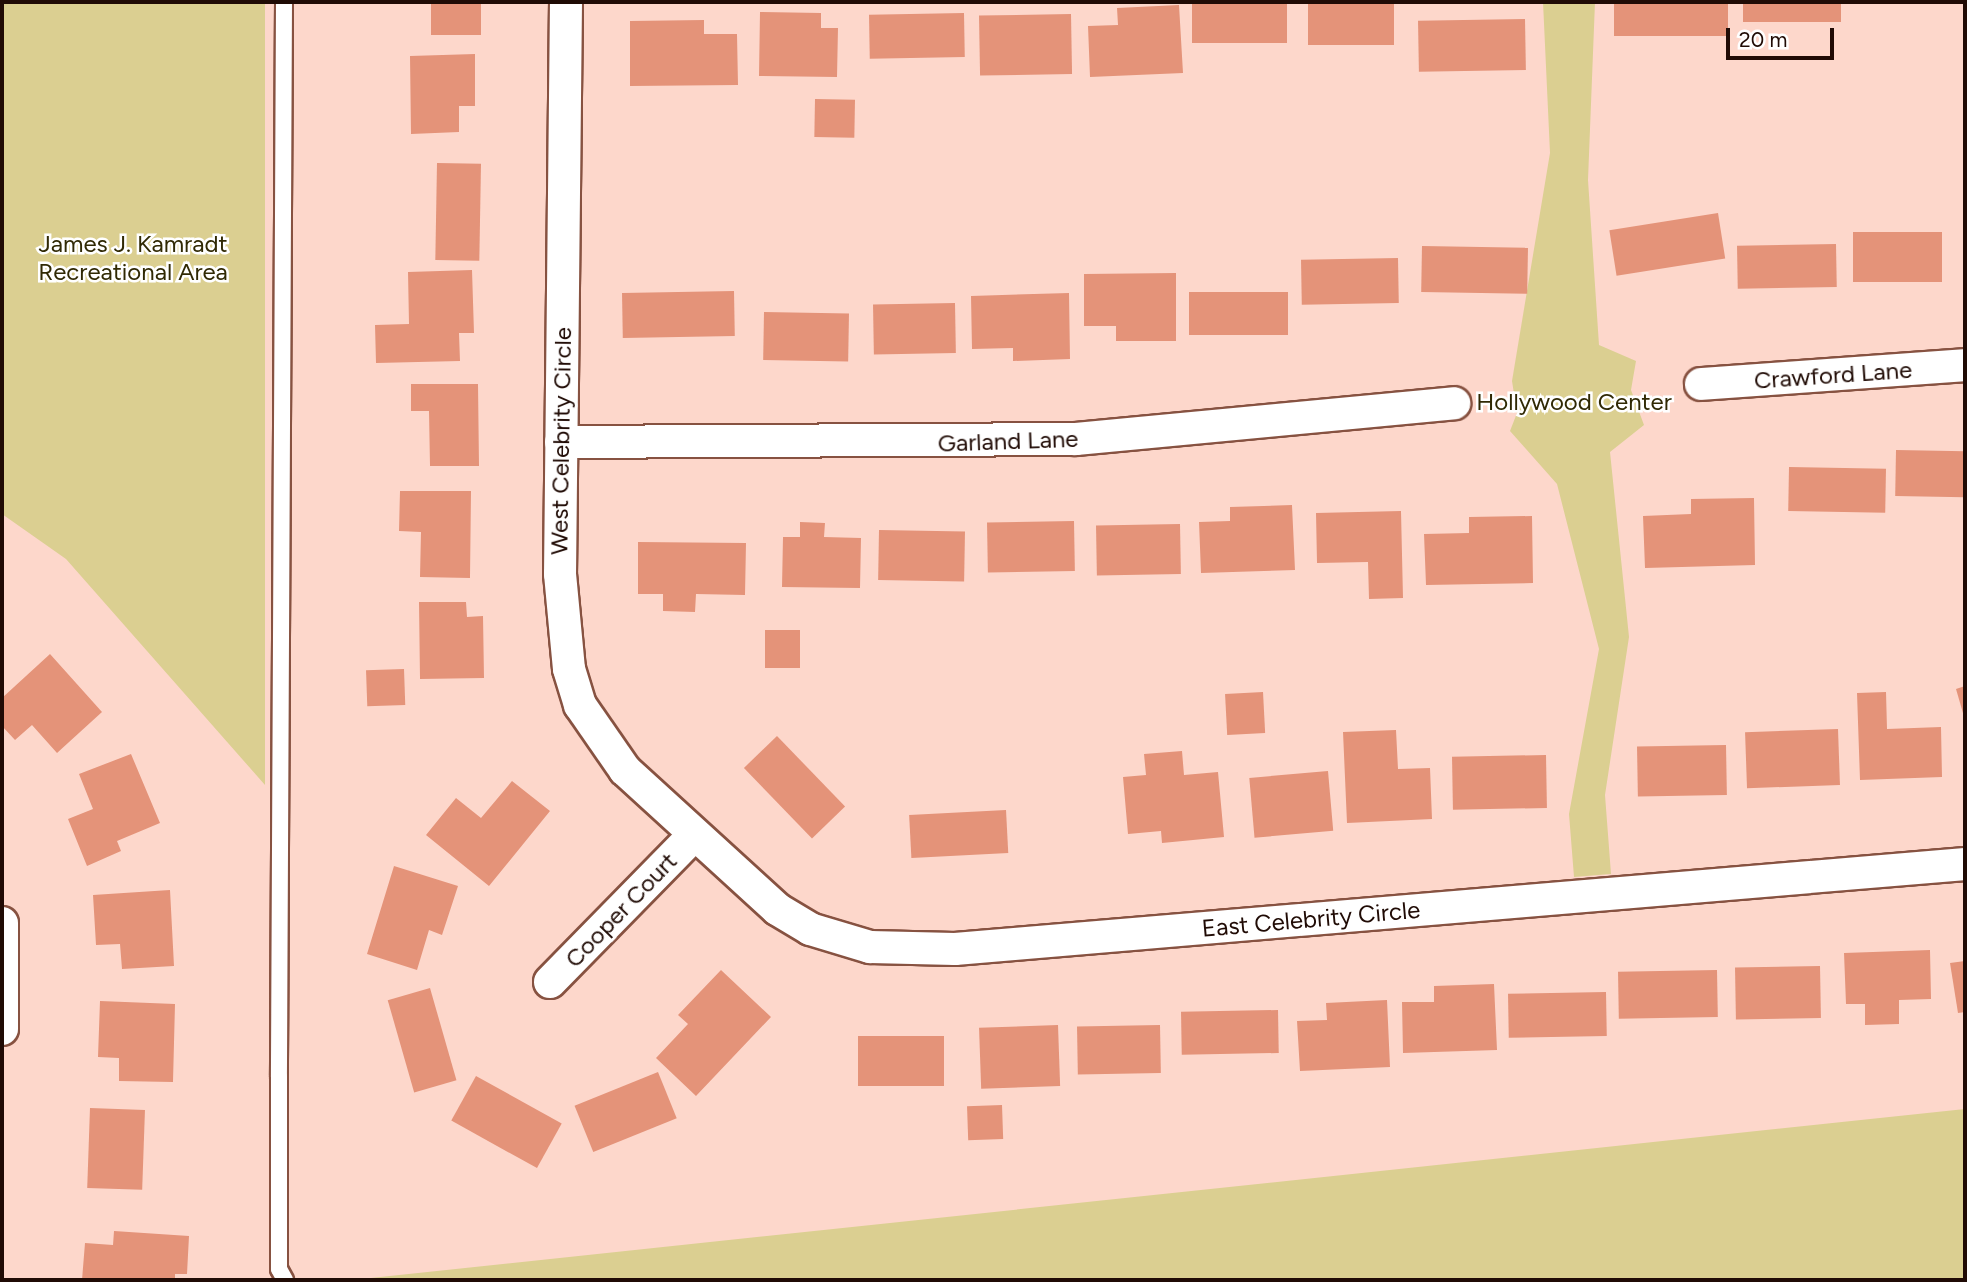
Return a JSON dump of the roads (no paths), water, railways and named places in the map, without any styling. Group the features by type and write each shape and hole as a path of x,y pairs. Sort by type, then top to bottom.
{"street":[{"name":"West Celebrity Circle","path":"566,2 561,615 569,670 580,705 625,770 692,836"},
{"name":"Crawford Lane","path":"1701,384 1965,365"},
{"name":"Garland Lane","path":"561,442 1076,439 1454,403"},
{"name":"East Celebrity Circle","path":"692,836 748,887 810,929 870,947 906,950 1965,864"},
{"name":"Cooper Court","path":"550,982 692,836"},
{"path":"2,923 2,1029"}],"lane":[{"path":"284,2 279,1269 285,1280"}],"park label":[{"name":"James J. Kamradt Recreational Area","path":"133,258"},
{"name":"Hollywood Center","path":"1574,402"}]}
